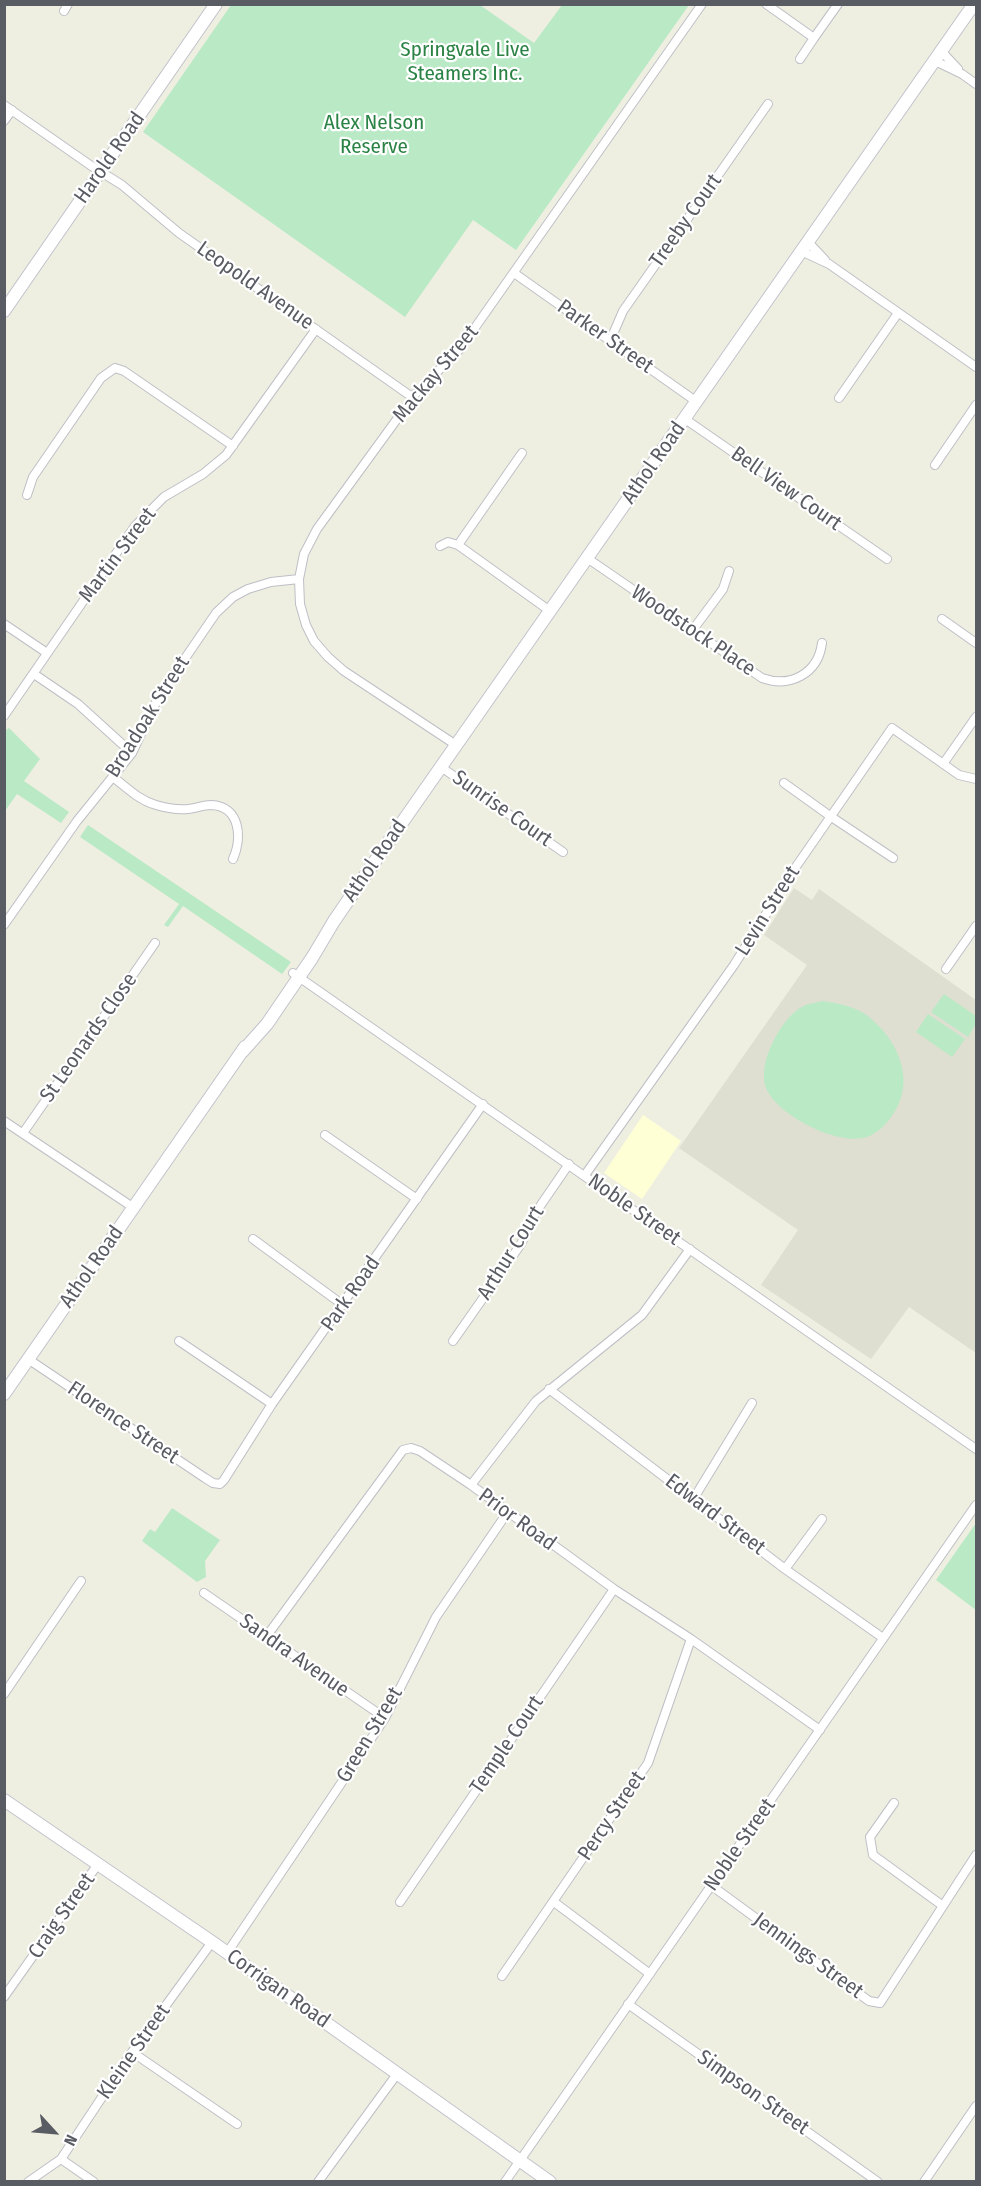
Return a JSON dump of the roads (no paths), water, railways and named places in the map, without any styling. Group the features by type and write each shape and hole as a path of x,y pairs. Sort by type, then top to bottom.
{"main road":[{"name":"Harold Road","path":"4,311 216,4"},
{"name":"Athol Road","path":"7,1385 28,1359 134,1208 242,1052 260,1020 296,975 313,944 334,921 974,4"},
{"name":"Corrigan Road","path":"4,1800 212,1942 550,2181"}],"street":[{"name":"Mackay Street","path":"456,745 344,671 314,641 306,625 300,604 299,579 304,554 312,537 412,397 455,356 702,4"},
{"path":"766,4 814,38"},
{"path":"800,59 838,4"},
{"path":"938,56 976,84"},
{"name":"Treeby Court","path":"610,341 623,311 768,104"},
{"name":"Leopold Avenue","path":"8,108 132,191 179,233 412,397"},
{"path":"4,121 8,108"},
{"path":"804,247 976,367"},
{"name":"Parker Street","path":"514,273 697,402"},
{"path":"839,398 898,313"},
{"name":"Martin Street","path":"4,716 145,514 164,497 213,467 233,446 316,329"},
{"path":"27,495 33,477 101,378 115,368 124,370 233,446"},
{"path":"935,465 976,405"},
{"name":"Bell View Court","path":"685,419 887,559"},
{"path":"458,545 522,453"},
{"path":"440,546 448,542 458,545 550,611"},
{"name":"Woodstock Place","path":"587,558 756,675 775,682 790,681 803,675 817,660 822,643"},
{"path":"692,631 723,589 729,571"},
{"name":"Broadoak Street","path":"4,925 77,821 132,753 158,698 216,612 248,589 271,582 299,579"},
{"path":"942,619 976,643"},
{"path":"4,624 47,653"},
{"path":"34,674 83,709 132,753"},
{"path":"943,764 976,717"},
{"name":"Levin Street","path":"585,1175 734,964 793,870 892,728 959,775 976,779"},
{"name":"Sunrise Court","path":"441,767 563,852"},
{"path":"113,777 140,799 157,806 178,809 209,805 226,810 233,816 238,828 238,845 233,859"},
{"path":"784,783 892,858"},
{"path":"946,969 976,926"},
{"name":"St Leonards Close","path":"23,1133 155,943"},
{"name":"Noble Street","path":"296,975 976,1448"},
{"name":"Park Road","path":"220,1484 272,1404 483,1104"},
{"path":"4,1121 134,1208"},
{"path":"325,1135 417,1199"},
{"name":"Arthur Court","path":"453,1341 521,1244 536,1212 569,1164"},
{"path":"253,1239 343,1305"},
{"path":"471,1485 523,1416 549,1389 642,1315 690,1249"},
{"path":"179,1341 272,1404"},
{"name":"Florence Street","path":"28,1359 205,1478 220,1484"},
{"name":"Edward Street","path":"549,1389 785,1569 883,1638"},
{"path":"694,1498 753,1403"},
{"name":"Prior Road","path":"266,1637 403,1450 411,1448 471,1485 614,1589 691,1639 820,1730"},
{"name":"Noble Street","path":"505,2181 976,1505"},
{"name":"Green Street","path":"227,1953 385,1718 436,1617 507,1513"},
{"path":"785,1569 822,1518"},
{"path":"4,1694 81,1581"},
{"name":"Temple Court","path":"400,1902 614,1589"},
{"name":"Sandra Avenue","path":"204,1593 385,1718"},
{"name":"Percy Street","path":"502,1976 648,1763 691,1639"},
{"path":"894,1803 870,1837 873,1855 943,1906"},
{"name":"Jennings Street","path":"712,1886 869,2001 880,2002 976,1856"},
{"name":"Craig Street","path":"4,1997 98,1864"},
{"path":"554,1902 650,1974"},
{"name":"Kleine Street","path":"28,2181 61,2159 132,2052 212,1942"},
{"name":"Simpson Street","path":"628,2004 878,2181"},
{"path":"132,2052 237,2124"},
{"path":"318,2181 397,2074"},
{"path":"924,2181 976,2106"},
{"path":"61,2159 94,2181"}],"park label":[{"name":"Springvale Live Steamers Inc.","path":"465,62"},
{"name":"Alex Nelson Reserve","path":"374,135"}]}
